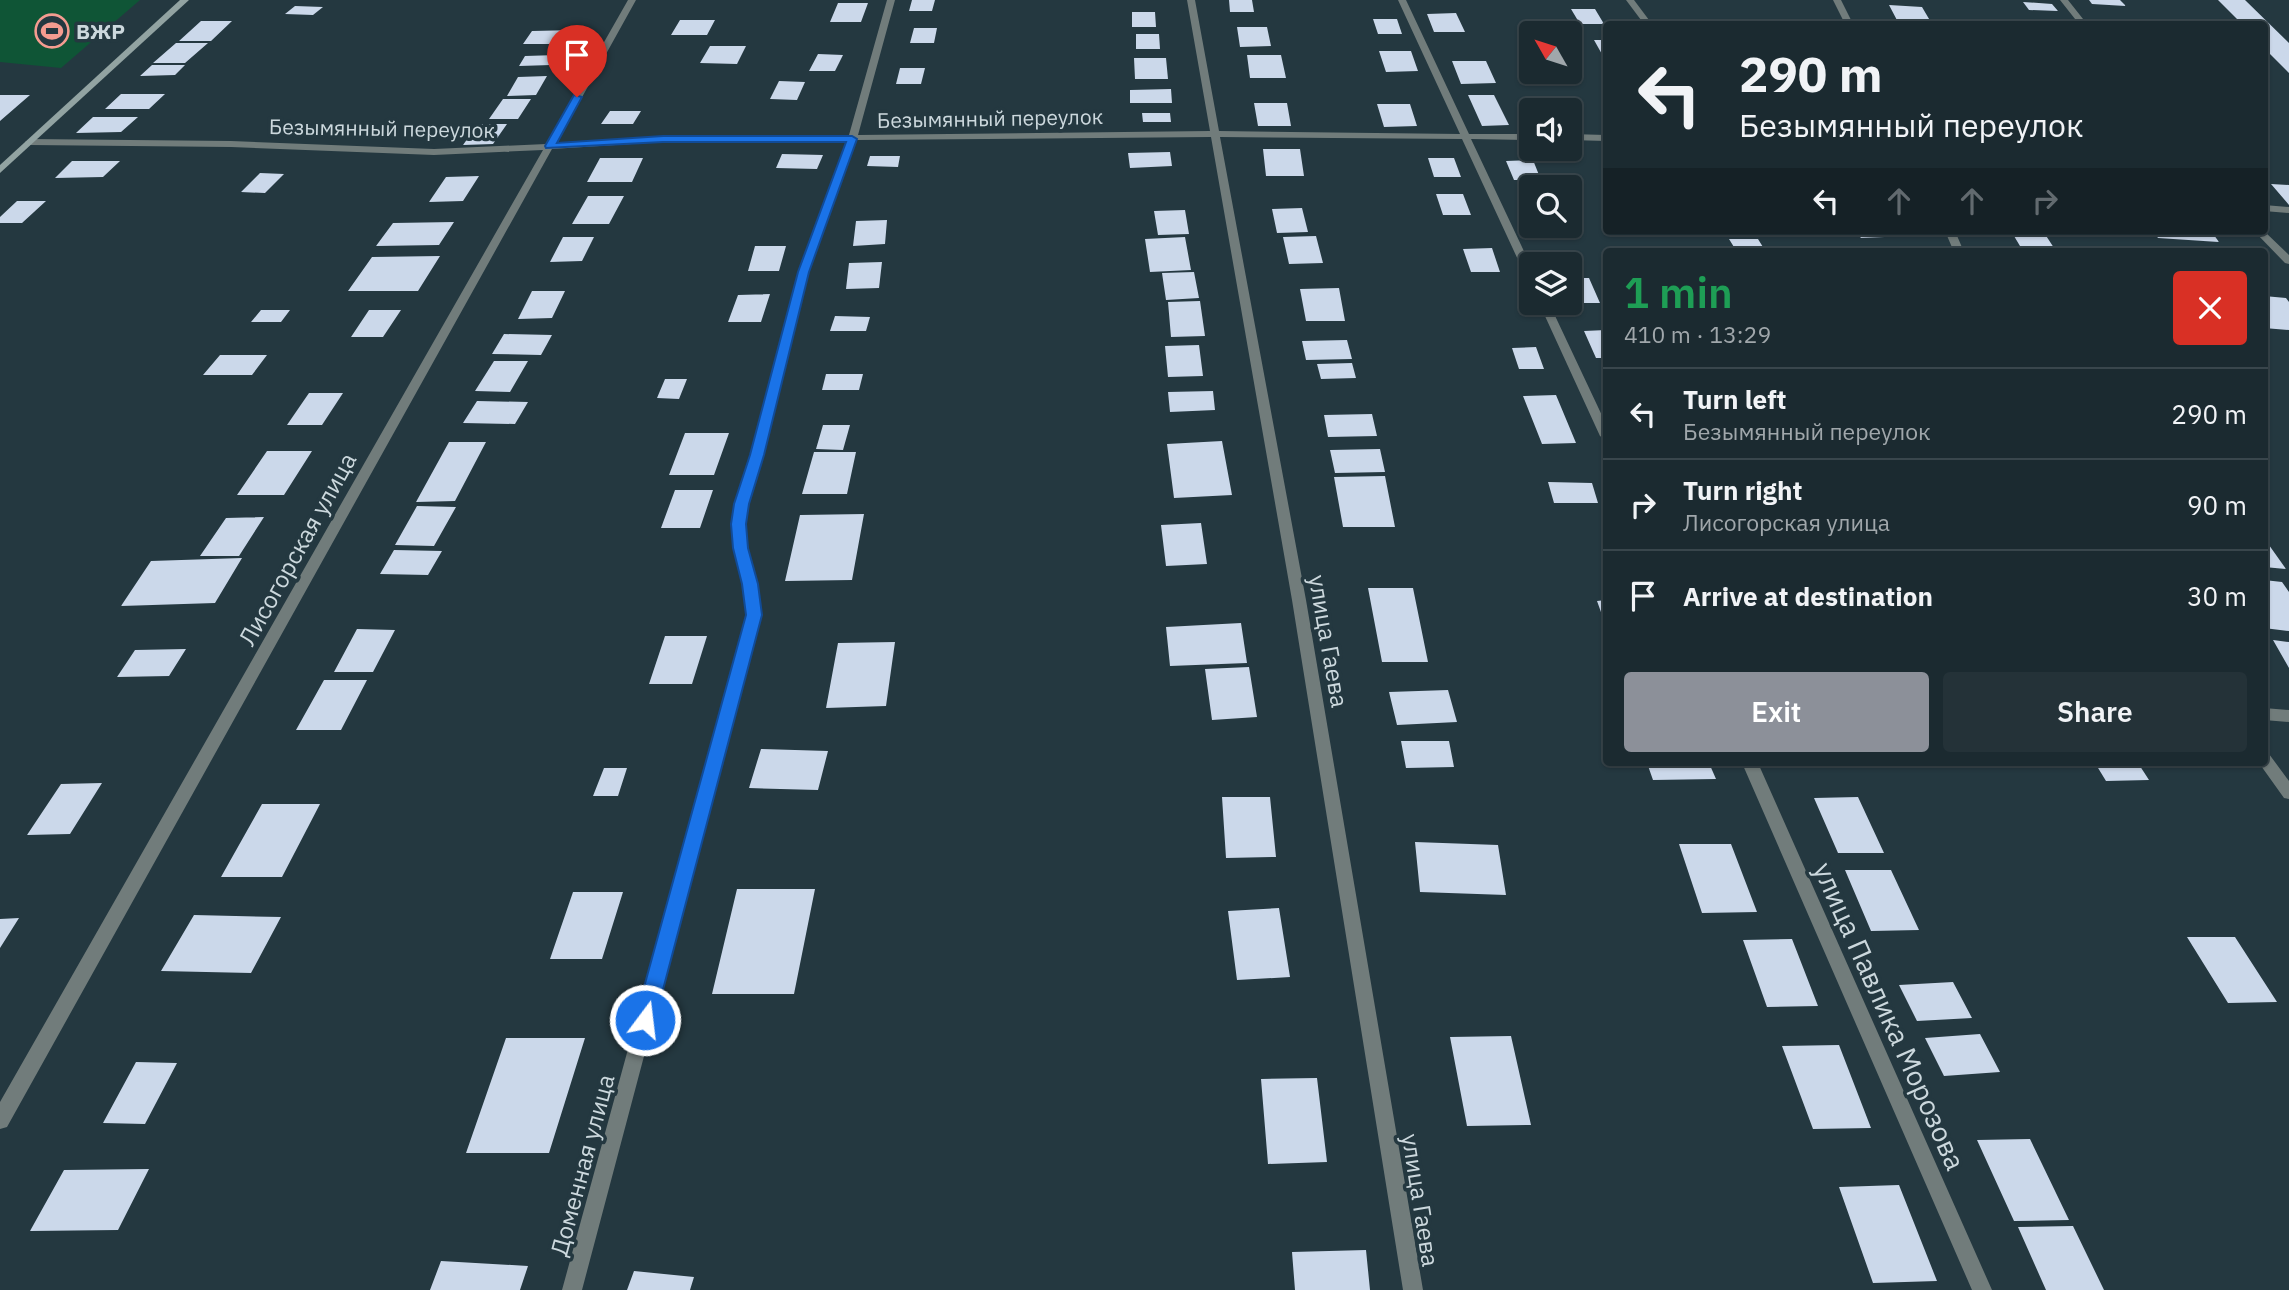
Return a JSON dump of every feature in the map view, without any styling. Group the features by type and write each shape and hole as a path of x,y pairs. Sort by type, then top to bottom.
{"street":[{"path":"0,170 186,0"},
{"name":"Лисогорская улица","path":"0,1121 632,0"},
{"name":"Доменная улица","path":"572,1290 754,615 738,524 742,504 803,272 852,139 891,0"},
{"name":"улица Гаева","path":"1191,0 1299,600 1413,1290"},
{"path":"1402,0 1519,252"},
{"path":"1630,0 1646,21"},
{"path":"1837,0 1848,21"},
{"path":"2064,0 2081,21"},
{"name":"Безымянный переулок","path":"30,142 231,144 434,152 663,139 1214,134 1519,137"},
{"path":"1582,137 1603,138"},
{"path":"2268,208 2289,210"},
{"path":"2263,235 2289,261"},
{"path":"1550,315 1603,430"},
{"path":"2268,714 2289,716"},
{"path":"2268,764 2289,793"},
{"name":"улица Павлика Морозова","path":"1751,766 1982,1290"}],"green space":[{"name":"ВЖР","path":"0,0 140,0 61,68 0,62"}],"building":[{"path":"912,0 935,0 932,11 909,11"},
{"path":"1229,0 1252,0 1254,12 1230,12"},
{"path":"2089,0 2120,0 2126,6 2092,4"},
{"path":"2218,0 2245,0 2266,21 2239,21"},
{"path":"2023,2 2052,4 2058,11 2029,10"},
{"path":"838,3 868,3 861,22 830,22"},
{"path":"1889,5 1922,7 1930,21 1897,21"},
{"path":"295,6 323,7 313,15 285,14"},
{"path":"1571,9 1595,9 1603,24 1582,24"},
{"path":"1132,12 1155,12 1156,27 1132,27"},
{"path":"1456,13 1465,32 1434,32 1427,14"},
{"path":"1373,19 1397,19 1402,34 1378,34"},
{"path":"680,20 715,20 707,35 671,35"},
{"path":"201,21 232,21 211,41 179,41"},
{"path":"2268,22 2289,43 2289,73 2268,52"},
{"path":"1237,27 1267,27 1271,46 1240,47"},
{"path":"914,28 937,28 934,43 910,43"},
{"path":"576,30 567,44 523,44 532,31"},
{"path":"1136,34 1159,34 1160,49 1136,49"},
{"path":"1594,40 1603,40 1603,56"},
{"path":"176,43 208,43 185,63 153,63"},
{"path":"710,46 746,46 737,64 700,63"},
{"path":"1379,51 1411,51 1418,71 1386,72"},
{"path":"818,54 843,55 835,71 809,71"},
{"path":"557,55 551,65 519,66 525,56"},
{"path":"1247,55 1281,55 1286,78 1250,78"},
{"path":"1134,58 1166,58 1168,79 1135,79"},
{"path":"1452,61 1486,61 1496,83 1461,84"},
{"path":"152,65 185,65 175,75 140,76"},
{"path":"900,68 925,68 921,84 896,84"},
{"path":"547,76 536,95 507,96 518,77"},
{"path":"779,81 805,82 797,100 770,99"},
{"path":"1171,89 1172,103 1130,103 1130,90"},
{"path":"121,94 165,94 149,109 105,109"},
{"path":"0,95 30,95 0,121"},
{"path":"1468,95 1494,95 1509,125 1482,126"},
{"path":"503,99 531,99 518,119 489,119"},
{"path":"1254,103 1287,103 1291,126 1258,126"},
{"path":"1377,104 1410,104 1417,126 1384,127"},
{"path":"610,111 641,111 633,124 601,124"},
{"path":"1142,113 1170,113 1171,122 1143,122"},
{"path":"93,117 138,117 121,132 76,133"},
{"path":"885,119 913,119 911,129 882,128"},
{"path":"478,124 507,124 493,144 463,145"},
{"path":"1263,149 1300,149 1304,176 1266,176"},
{"path":"1170,152 1172,166 1130,168 1128,153"},
{"path":"782,154 823,155 817,169 776,168"},
{"path":"870,156 900,156 898,167 867,166"},
{"path":"600,158 643,158 632,182 587,182"},
{"path":"1428,158 1454,158 1461,177 1434,177"},
{"path":"72,161 120,161 103,177 55,178"},
{"path":"1506,161 1533,161 1539,175 1519,175 1519,180 1514,180"},
{"path":"260,173 284,174 265,193 241,192"},
{"path":"479,176 463,201 429,202 446,177"},
{"path":"2271,184 2289,185 2289,205"},
{"path":"1436,194 1463,194 1471,215 1443,215"},
{"path":"588,196 624,196 609,224 572,224"},
{"path":"17,201 46,201 22,223 0,223 0,217"},
{"path":"1302,208 1308,232 1277,233 1272,209"},
{"path":"1185,210 1189,234 1158,235 1154,211"},
{"path":"887,220 885,244 853,246 856,221"},
{"path":"454,222 439,245 376,246 393,223"},
{"path":"1858,235 1908,236 1861,238"},
{"path":"2013,235 2046,235 2054,248 2020,246"},
{"path":"2156,235 2214,235 2219,242 2158,238"},
{"path":"1316,236 1323,263 1289,264 1283,237"},
{"path":"563,237 594,237 582,261 550,262"},
{"path":"1185,237 1191,270 1150,272 1145,239"},
{"path":"1729,239 1758,239 1764,248 1735,248"},
{"path":"755,246 786,246 779,271 748,271"},
{"path":"1492,248 1500,272 1471,272 1463,249"},
{"path":"440,256 418,291 348,291 372,257"},
{"path":"882,262 879,288 846,289 849,263"},
{"path":"1194,272 1199,298 1166,300 1162,273"},
{"path":"1582,278 1589,278 1600,303 1582,303"},
{"path":"1339,288 1345,321 1306,321 1300,289"},
{"path":"532,291 565,291 552,318 518,319"},
{"path":"770,294 761,322 728,322 738,295"},
{"path":"2268,296 2286,298 2289,302 2289,330 2268,328"},
{"path":"1200,301 1205,336 1171,337 1168,302"},
{"path":"261,310 290,310 281,322 251,322"},
{"path":"369,310 401,310 383,337 351,337"},
{"path":"835,316 870,317 866,331 830,331"},
{"path":"1603,330 1603,358 1596,358 1584,331"},
{"path":"504,334 552,335 541,355 492,354"},
{"path":"1347,340 1352,359 1306,360 1302,341"},
{"path":"1199,345 1203,376 1168,377 1165,346"},
{"path":"1536,347 1544,369 1519,369 1512,348"},
{"path":"220,355 267,355 252,375 203,375"},
{"path":"494,361 528,361 510,392 475,391"},
{"path":"1352,363 1356,378 1321,379 1317,364"},
{"path":"826,374 863,374 859,390 822,390"},
{"path":"665,379 687,379 679,399 657,398"},
{"path":"1213,391 1215,410 1170,412 1168,392"},
{"path":"309,393 343,393 322,425 287,425"},
{"path":"1556,395 1576,443 1542,444 1523,396"},
{"path":"477,401 528,402 515,424 463,423"},
{"path":"1372,414 1377,436 1328,437 1324,415"},
{"path":"823,425 850,425 843,450 816,449"},
{"path":"685,433 729,433 714,475 669,475"},
{"path":"1222,441 1232,495 1174,498 1167,444"},
{"path":"449,442 486,442 455,501 416,502"},
{"path":"1380,449 1385,472 1335,473 1330,450"},
{"path":"267,451 312,451 284,495 237,495"},
{"path":"814,452 856,452 847,494 802,494"},
{"path":"1385,476 1395,527 1343,527 1334,477"},
{"path":"1548,482 1592,483 1598,503 1554,503"},
{"path":"675,490 713,490 700,528 661,528"},
{"path":"417,506 456,507 434,546 395,545"},
{"path":"864,514 852,580 785,581 800,515"},
{"path":"264,517 239,556 200,556 226,518"},
{"path":"1201,523 1207,564 1166,566 1161,525"},
{"path":"2268,544 2286,569 2268,567"},
{"path":"394,550 442,551 428,575 380,574"},
{"path":"242,558 215,603 121,606 151,561"},
{"path":"2268,580 2282,582 2289,592 2289,631 2268,628"},
{"path":"1368,588 1413,588 1428,662 1382,662"},
{"path":"1603,600 1603,618 1597,601"},
{"path":"1241,623 1247,663 1170,666 1166,627"},
{"path":"357,629 395,630 373,672 334,672"},
{"path":"665,636 707,636 692,684 649,684"},
{"path":"2273,640 2289,642 2289,668"},
{"path":"895,642 886,706 826,708 838,643"},
{"path":"186,649 169,676 117,677 135,650"},
{"path":"1249,667 1257,717 1212,720 1205,669"},
{"path":"324,680 367,680 341,730 296,730"},
{"path":"1448,690 1457,722 1397,725 1389,692"},
{"path":"1401,741 1449,741 1454,767 1406,768"},
{"path":"761,749 828,751 818,790 749,788"},
{"path":"1648,766 1710,766 1716,779 1653,780"},
{"path":"2097,766 2140,766 2149,780 2106,781"},
{"path":"604,768 627,768 618,796 593,796"},
{"path":"102,783 70,834 27,835 61,784"},
{"path":"1222,797 1270,797 1276,857 1226,858"},
{"path":"1858,797 1884,853 1838,853 1814,798"},
{"path":"262,804 320,804 282,877 221,877"},
{"path":"1415,842 1498,845 1506,895 1420,892"},
{"path":"1679,844 1731,844 1757,912 1702,913"},
{"path":"1845,870 1891,870 1919,930 1871,931"},
{"path":"737,889 815,889 794,994 712,994"},
{"path":"573,892 623,892 602,959 550,959"},
{"path":"1279,908 1290,977 1237,980 1228,911"},
{"path":"194,915 281,917 251,973 161,971"},
{"path":"19,918 0,948 0,919"},
{"path":"2187,937 2235,937 2277,1002 2228,1003"},
{"path":"1792,939 1818,1006 1767,1007 1743,940"},
{"path":"1953,982 1972,1018 1917,1021 1899,985"},
{"path":"1980,1034 2000,1072 1944,1076 1925,1038"},
{"path":"1511,1036 1531,1125 1467,1126 1450,1037"},
{"path":"506,1038 585,1038 549,1153 466,1153"},
{"path":"1839,1045 1871,1128 1813,1129 1782,1046"},
{"path":"136,1062 177,1063 145,1124 103,1123"},
{"path":"1317,1078 1327,1162 1268,1164 1261,1079"},
{"path":"2030,1139 2069,1220 2014,1221 1977,1140"},
{"path":"149,1169 118,1230 30,1231 64,1170"},
{"path":"1899,1185 1937,1281 1873,1283 1839,1187"},
{"path":"2073,1226 2104,1290 2046,1290 2018,1227"},
{"path":"1366,1250 1370,1290 1295,1290 1292,1252"},
{"path":"441,1261 528,1266 520,1290 430,1290"},
{"path":"634,1271 694,1277 690,1290 627,1290"}],"place":[{"name":"ВЖР","path":"52,31"}],"route":[{"path":"577,97 550,146 663,139 852,139 803,272 742,504 738,524 754,615 645,1020"}]}
